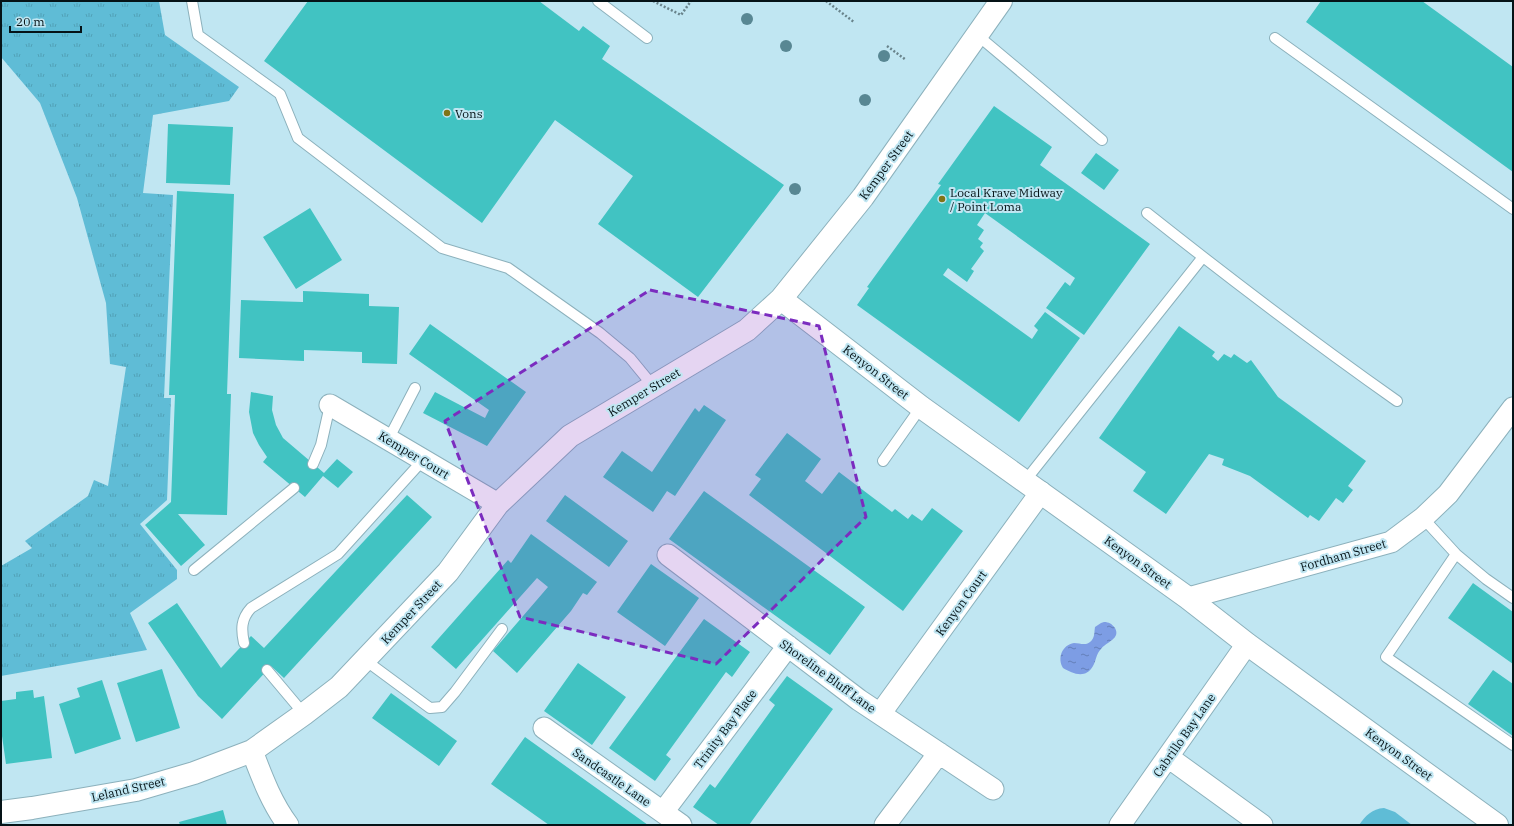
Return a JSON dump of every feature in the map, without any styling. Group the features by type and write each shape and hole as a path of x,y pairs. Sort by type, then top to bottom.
{"street":[{"name":"Kemper Street","path":"252,751 339,687 448,572 498,504 570,436 747,330 780,299 863,197 926,109 976,34 1001,1"},
{"name":"Kenyon Street","path":"780,299 921,406 1188,598 1247,644 1497,825"},
{"name":"Kemper Court","path":"330,405 498,504"},
{"name":"Fordham Street","path":"1188,598 1391,542 1422,518 1448,494 1513,408"},
{"name":"Kenyon Court","path":"880,714 1033,487"},
{"name":"Shoreline Bluff Lane","path":"668,555 859,700 993,789"},
{"name":"Cabrillo Bay Lane","path":"1120,825 1247,644"},
{"name":"Trinity Bay Place","path":"663,812 788,646"},
{"name":"Sandcastle Lane","path":"544,728 681,825"},
{"path":"252,751 272,799 288,825"},
{"name":"Leland Street","path":"1,812 136,790 194,773 252,751"},
{"path":"885,825 939,753"},
{"path":"1168,757 1262,825"}],"lane":[{"path":"192,1 198,34 280,94 298,138 442,248 508,268 514,272 600,333 630,358 653,386"},
{"path":"598,1 647,38"},
{"path":"976,34 1102,140"},
{"path":"1275,38 1513,209"},
{"path":"1147,213 1339,360 1398,401"},
{"path":"1033,487 1203,257"},
{"path":"388,440 416,388"},
{"path":"313,464 321,445 330,405"},
{"path":"883,461 921,406"},
{"path":"244,643 243,625 245,615 251,608 338,554 423,460"},
{"path":"194,570 294,488"},
{"path":"1422,518 1456,554 1486,579 1513,598"},
{"path":"1456,554 1386,657 1513,745"},
{"path":"365,660 430,708 442,707 456,692 502,629"},
{"path":"267,670 304,714"}],"path":[{"path":"653,1 681,15 691,1"},
{"path":"826,1 854,22"},
{"path":"887,46 906,60"}],"highlighted area":[{"path":"650,290 819,326 866,517 716,664 520,617 445,421"}],"green space":[{"path":"1,1 159,1 165,35 239,87 229,101 153,115 143,193 173,195 164,398 171,398 167,500 140,524 177,570 177,579 130,613 147,650 1,676 1,566 32,548 25,541 88,496 94,480 108,486 126,367 110,364 106,303 77,198 40,103 1,57"},
{"path":"1384,808 1395,812 1412,825 1359,825 1370,813"}],"water":[{"path":"1104,622 1112,624 1115,628 1116,635 1115,638 1099,651 1090,670 1087,673 1079,674 1063,668 1060,660 1062,652 1066,646 1074,643 1084,644 1090,642 1094,637 1095,627"}],"building":[{"name":"Vons","path":"308,1 539,1 579,31 583,26 610,46 602,59 784,185 698,297 598,224 633,176 555,120 482,223 264,61"},
{"path":"1321,1 1422,1 1513,67 1513,172 1306,22"},
{"path":"994,106 1052,147 1040,165 1150,244 1084,335 1046,308 1065,282 1070,286 1075,278 985,213 977,225 984,230 978,239 983,243 980,247 984,251 971,269 974,271 967,282 948,268 943,275 1032,339 1038,330 1034,326 1045,312 1080,338 1019,422 857,305 869,288 867,287 941,185 938,184"},
{"path":"168,124 233,127 230,185 166,183"},
{"path":"1096,153 1119,170 1104,190 1081,173"},
{"path":"177,191 234,194 227,394 231,394 227,515 178,514 205,545 181,566 145,525 171,502 175,395 169,395"},
{"path":"310,208 342,260 296,289 263,237"},
{"path":"303,291 369,294 369,306 399,307 397,364 362,363 362,352 304,350 304,361 239,358 241,300 303,302"},
{"path":"430,324 526,392 487,446 423,413 435,392 485,418 489,410 409,354"},
{"path":"1179,326 1215,352 1212,356 1218,361 1224,354 1231,358 1234,354 1247,363 1251,360 1278,397 1366,461 1348,486 1353,490 1343,503 1336,498 1319,521 1310,515 1308,518 1250,476 1222,465 1224,459 1209,454 1166,514 1133,491 1146,472 1099,438"},
{"path":"251,392 273,396 272,410 276,425 283,438 324,473 337,459 353,472 338,488 323,476 305,497 263,462 267,457 253,433 249,412"},
{"path":"704,405 726,420 675,496 667,491 653,512 603,477 622,451 652,472 695,408 699,412"},
{"path":"787,433 821,459 805,481 822,494 839,472 892,512 895,509 908,519 912,514 922,521 932,508 963,531 903,611 749,495 761,479 755,475"},
{"path":"704,491 865,607 830,655 669,539"},
{"path":"407,495 432,517 284,678 271,666 222,719 198,696 148,623 177,603 221,668 251,636 264,648"},
{"path":"565,495 628,541 609,567 546,521"},
{"path":"531,534 597,582 587,595 583,593 571,611 517,673 493,651 548,587 537,578 456,669 431,647 508,560 511,563"},
{"path":"651,564 699,598 665,646 617,612"},
{"path":"1473,583 1513,612 1513,664 1448,618"},
{"path":"704,619 750,652 732,677 726,672 666,755 671,759 655,781 609,748"},
{"path":"578,663 626,697 592,745 544,711"},
{"path":"162,669 180,728 136,742 117,683"},
{"path":"1493,670 1513,684 1513,736 1468,704"},
{"path":"787,676 833,709 749,825 719,825 693,807 710,784 715,788 775,705 769,700"},
{"path":"102,680 121,739 75,754 59,704 80,697 77,688"},
{"path":"33,690 34,698 44,696 52,758 6,764 1,729 1,701 16,699 16,692"},
{"path":"391,693 457,741 439,766 372,718"},
{"path":"525,737 648,825 549,825 491,784"},
{"path":"223,810 227,825 180,825 179,822"}],"place":[{"name":"Vons","path":"447,113"},
{"name":"Local Krave Midway / Point Loma","path":"942,199"}]}
